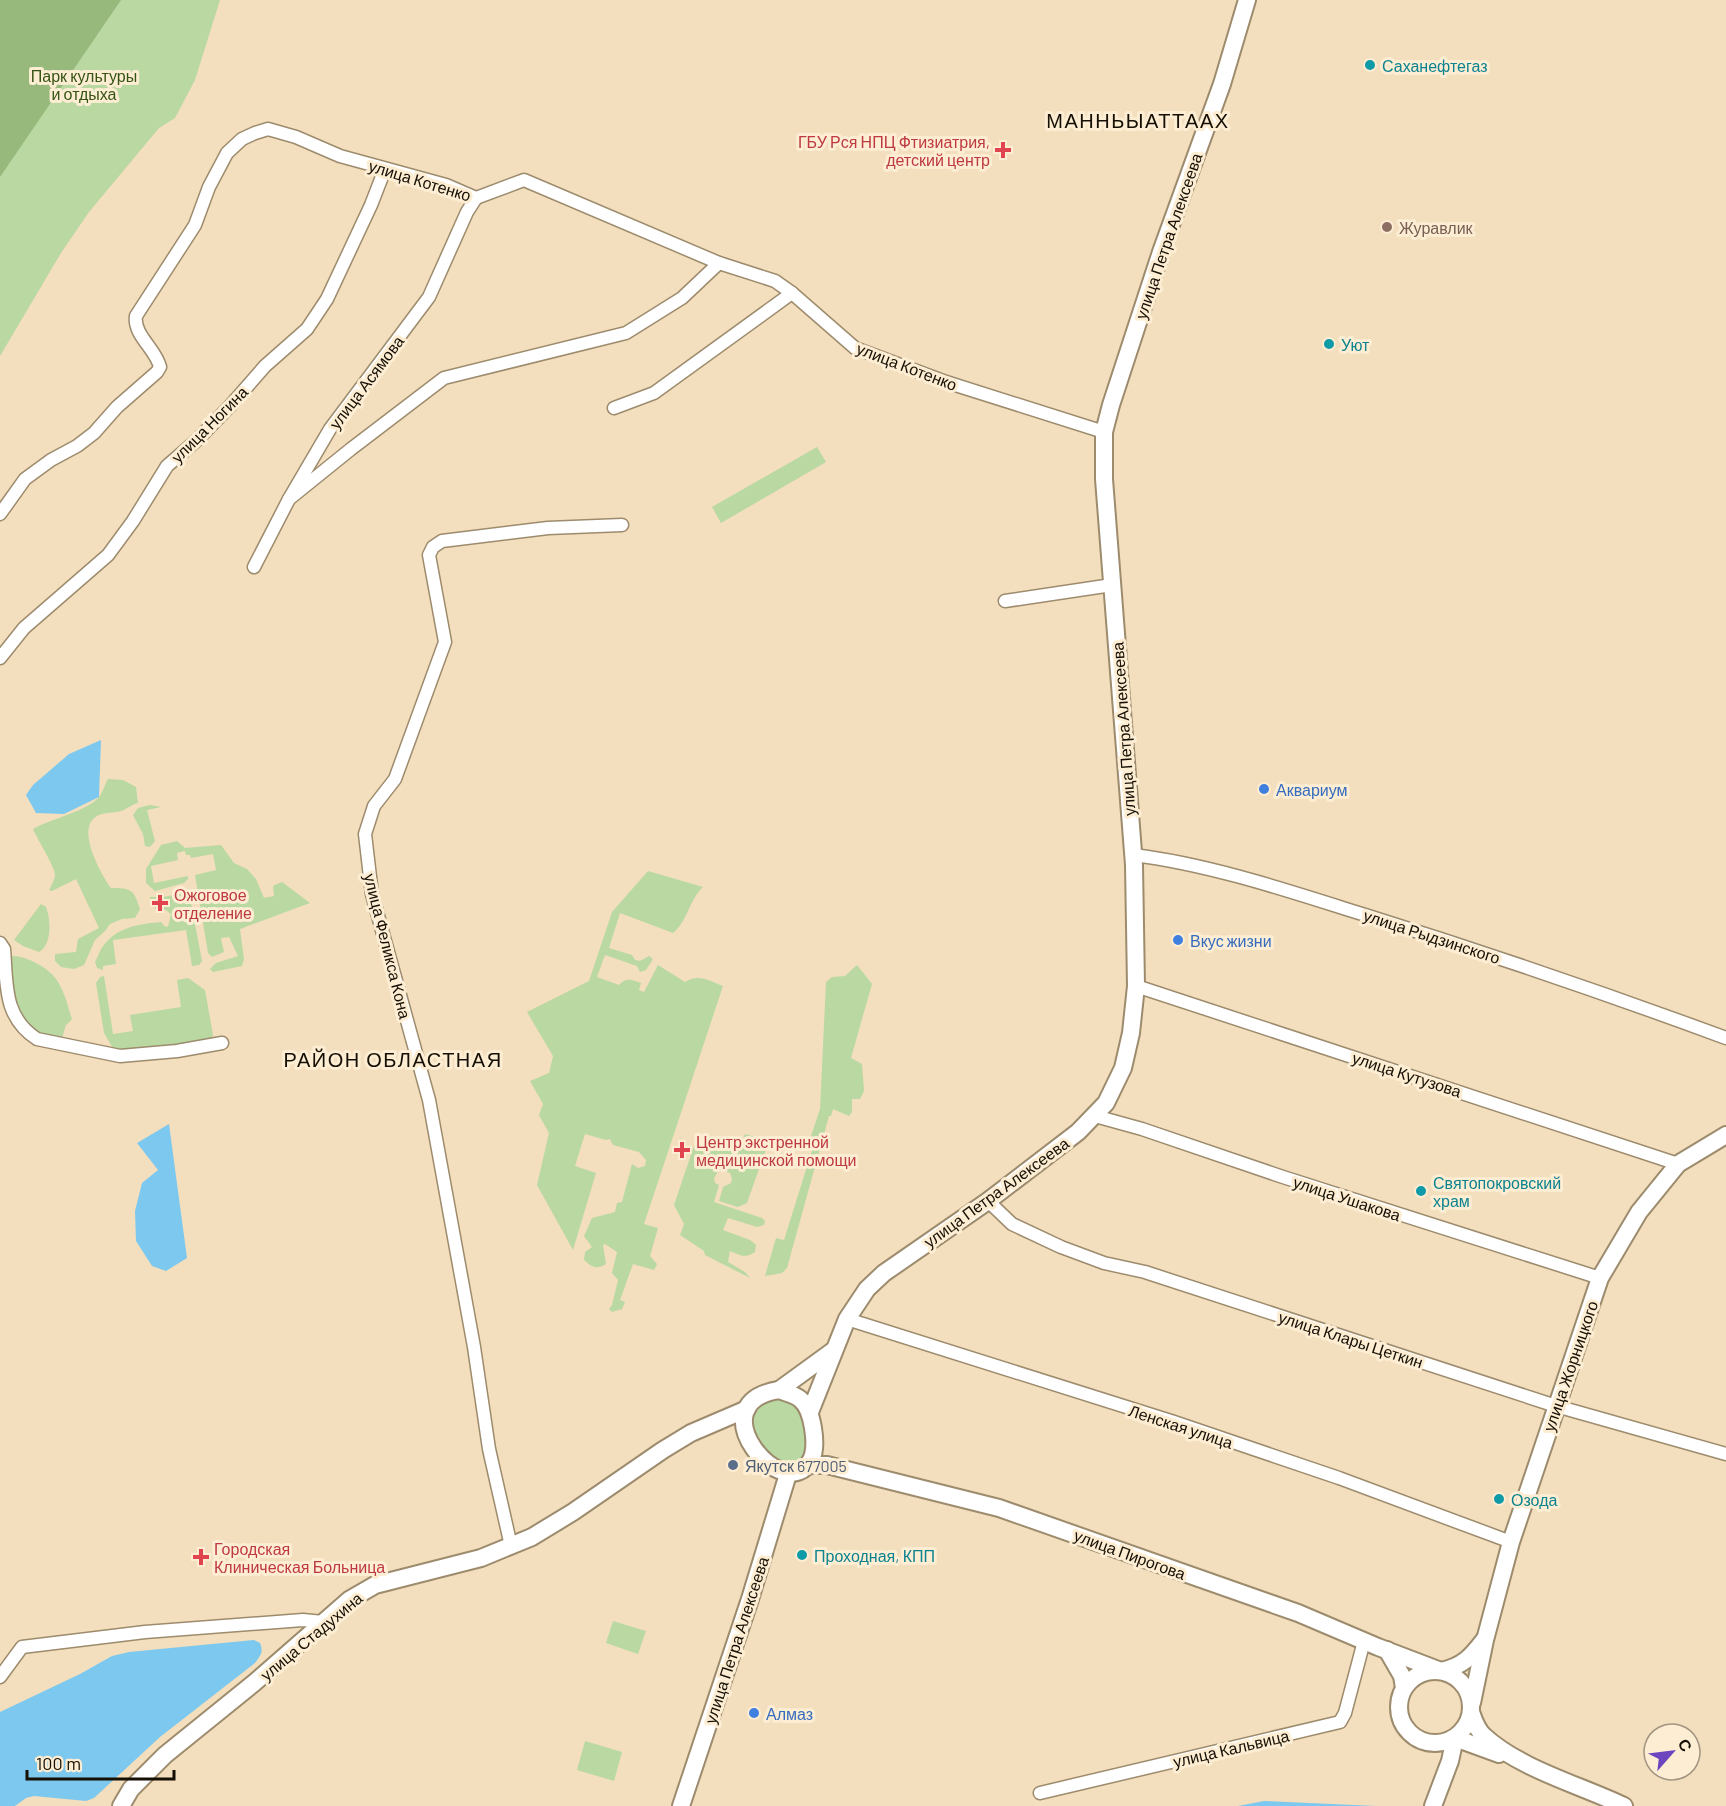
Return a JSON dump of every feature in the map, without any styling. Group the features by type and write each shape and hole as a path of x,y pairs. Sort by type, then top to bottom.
{"street":[{"name":"улица Петра Алексеева","path":"810,1412 847,1319 867,1289 884,1273 988,1201 1078,1132 1106,1102 1122,1068 1131,1032 1136,986 1133,855 1104,479 1104,432 1161,252 1222,84 1247,0"},
{"name":"улица Котенко","path":"0,514 25,480 51,460 77,446 94,433 117,407 157,372 160,367 158,358 137,329 136,316 195,225 209,187 227,153 255,133 268,129 296,137 340,156 446,185 476,198 524,180 719,263 775,281 855,348 946,382 1104,432"},
{"name":"улица Ногина","path":"0,658 24,628 108,555 133,521 167,465 231,405 265,366 307,329 327,299 371,206 385,169"},
{"name":"улица Асямова","path":"254,567 289,499 330,429 429,297 467,212 476,198"},
{"path":"289,499 444,378 626,333 682,298 719,263"},
{"path":"614,408 654,393 792,293"},
{"name":"улица Феликса Кона","path":"511,1546 489,1449 474,1347 429,1100 372,894 365,834 374,806 395,779 446,642 429,555 433,547 442,541 548,528 622,525"},
{"path":"1005,601 1112,585"},
{"name":"улица Рыдзинского","path":"1133,855 1169,859 1306,896 1554,975 1726,1038"},
{"path":"0,943 4,949 12,1013 26,1032 37,1039 120,1056 177,1052 222,1043"},
{"name":"улица Кутузова","path":"1136,986 1678,1164"},
{"name":"улица Ушакова","path":"1095,1116 1142,1129 1294,1181 1600,1278"},
{"name":"улица Жорницкого","path":"1472,1708 1485,1640 1511,1542 1600,1278 1639,1212 1678,1164 1726,1135"},
{"name":"улица Клары Цеткин","path":"988,1201 1011,1224 1061,1247 1104,1263 1145,1272 1556,1406 1726,1455"},
{"name":"Ленская улица","path":"847,1319 1174,1422 1339,1478 1511,1542"},
{"path":"745,1433 743,1422 747,1409 755,1399 779,1390 834,1350"},
{"path":"779,1390 800,1399 810,1412 815,1448 827,1466"},
{"name":"улица Стадухина","path":"121,1806 131,1789 165,1755 254,1683 349,1600 375,1586 481,1558 532,1537 691,1433 747,1409"},
{"path":"723,1420 734,1422 773,1468 788,1474 798,1472 808,1465 815,1448"},
{"name":"улица Пирогова","path":"808,1465 827,1466 999,1508 1298,1613 1441,1671"},
{"name":"улица Петра Алексеева","path":"681,1806 750,1599 788,1474"},
{"path":"0,1677 22,1647 145,1632 303,1620 323,1622"},
{"path":"1440,1787 1441,1772 1438,1758 1422,1741 1413,1736 1402,1722 1399,1704 1404,1688 1412,1678 1423,1672 1456,1668 1485,1640"},
{"name":"улица Кальвица","path":"1040,1793 1340,1722 1345,1713 1364,1641"},
{"path":"1387,1650 1402,1676 1404,1688"},
{"path":"1441,1671 1450,1673 1460,1680 1468,1691 1475,1724 1483,1735 1521,1762"},
{"path":"1433,1806 1450,1761 1455,1738 1469,1722 1472,1708"},
{"path":"1422,1741 1438,1744 1455,1738 1521,1762 1624,1806"}],"green space":[{"name":"Парк культуры и отдыха","path":"0,0 220,0 195,80 175,118 159,128 89,212 61,253 0,356"},
{"path":"0,0 121,0 0,177"},
{"path":"817,447 826,462 721,523 712,507"},
{"path":"108,779 123,780 136,787 138,803 121,811 97,816 91,822 88,830 89,840 101,873 111,888 131,891 140,909 135,918 122,919 110,924 95,940 84,965 74,969 61,967 55,961 55,954 76,952 78,939 99,928 76,879 52,891 49,890 55,878 55,872 33,829 94,802"},
{"path":"150,805 161,807 147,810 155,841 150,847 145,846 143,834 133,815 138,808"},
{"path":"177,841 185,848 221,845 234,863 247,869 256,879 264,898 274,896 273,886 282,882 310,903 240,929 244,959 242,966 213,972 210,969 216,963 238,956 229,937 221,938 224,952 212,957 208,953 195,875 216,870 213,854 191,858 190,855 186,855 185,851 177,853 178,860 151,866 154,883 188,876 184,883 155,891 146,883 146,869 161,845"},
{"path":"648,871 703,887 682,923 673,933 620,913 609,948 632,955 635,960 640,961 649,956 653,959 646,970 640,972 637,966 605,955 597,977 619,985 627,980 635,981 641,983 639,990 644,992 658,965 685,982 699,978 723,986 644,1224 658,1228 650,1256 657,1264 654,1270 633,1264 620,1300 625,1302 622,1309 612,1312 609,1309 618,1280 612,1273 617,1252 603,1245 606,1264 599,1267 592,1266 584,1260 585,1252 592,1247 584,1236 592,1218 615,1212 617,1203 622,1202 632,1164 638,1168 645,1166 646,1160 639,1152 613,1145 610,1139 585,1134 575,1166 596,1173 573,1250 537,1185 549,1133 539,1115 543,1104 530,1081 549,1073 553,1056 527,1012 589,981 612,912"},
{"path":"189,892 202,961 199,965 192,966 186,930 113,940 116,964 103,966 103,970 97,968 95,962 101,949 122,930 161,922 168,927 171,914 166,910 156,909 150,902 150,897"},
{"path":"41,904 48,912 49,932 46,944 39,952 14,940"},
{"path":"12,956 25,958 38,964 55,977 72,1019 66,1025 62,1038 36,1033 24,1025 20,1019 12,992 10,972"},
{"path":"857,965 872,984 851,1058 862,1064 864,1091 860,1099 852,1099 852,1112 849,1116 833,1109 829,1116 787,1268 782,1273 765,1276 776,1238 784,1240 815,1141 810,1139 820,1109 826,982 832,977 845,976"},
{"path":"104,976 113,1034 133,1031 130,1015 181,1007 177,980 188,978 205,990 213,1035 211,1040 172,1047 114,1050 104,1033 96,983 100,977"},
{"path":"698,1134 734,1152 740,1147 745,1134 769,1141 747,1203 738,1207 719,1201 723,1187 731,1183 732,1179 730,1173 723,1170 719,1170 714,1178 715,1183 719,1185 714,1202 765,1221 764,1225 757,1227 728,1218 723,1230 750,1240 756,1245 755,1252 748,1255 742,1256 730,1251 728,1262 745,1272 750,1278 705,1255 704,1251 680,1235 684,1224 674,1205"},
{"path":"780,1399 797,1409 806,1438 802,1459 798,1463 788,1465 766,1451 753,1426 754,1414 762,1404"},
{"path":"613,1621 646,1631 638,1654 606,1643"},
{"path":"585,1741 622,1752 614,1781 577,1770"}],"water":[{"path":"101,740 99,797 64,814 36,813 26,795 33,785 69,754"},
{"path":"169,1124 187,1258 166,1271 152,1266 136,1241 135,1211 142,1183 158,1170 137,1143"},
{"path":"254,1640 260,1643 262,1649 255,1663 160,1737 94,1798 86,1801 34,1796 26,1798 15,1806 0,1806 0,1712 112,1656 129,1652"},
{"path":"1264,1801 1376,1806 1238,1806"}],"place":[{"name":"Саханефтегаз","path":"1370,65"},
{"name":"ГБУ Рся НПЦ Фтизиатрия, детский центр","path":"1003,150"},
{"name":"Журавлик","path":"1387,227"},
{"name":"Уют","path":"1329,344"},
{"name":"Аквариум","path":"1264,789"},
{"name":"Ожоговое отделение","path":"160,903"},
{"name":"Вкус жизни","path":"1178,940"},
{"name":"Центр экстренной медицинской помощи","path":"682,1150"},
{"name":"Святопокровский храм","path":"1421,1191"},
{"name":"Якутск 677005","path":"733,1465"},
{"name":"Озода","path":"1499,1499"},
{"name":"Проходная, КПП","path":"802,1555"},
{"name":"Городская Клиническая Больница","path":"201,1557"},
{"name":"Алмаз","path":"754,1713"}],"district":[{"name":"МАННЬЫАТТААХ","path":"1138,120"},
{"name":"РАЙОН ОБЛАСТНАЯ","path":"393,1059"}]}
